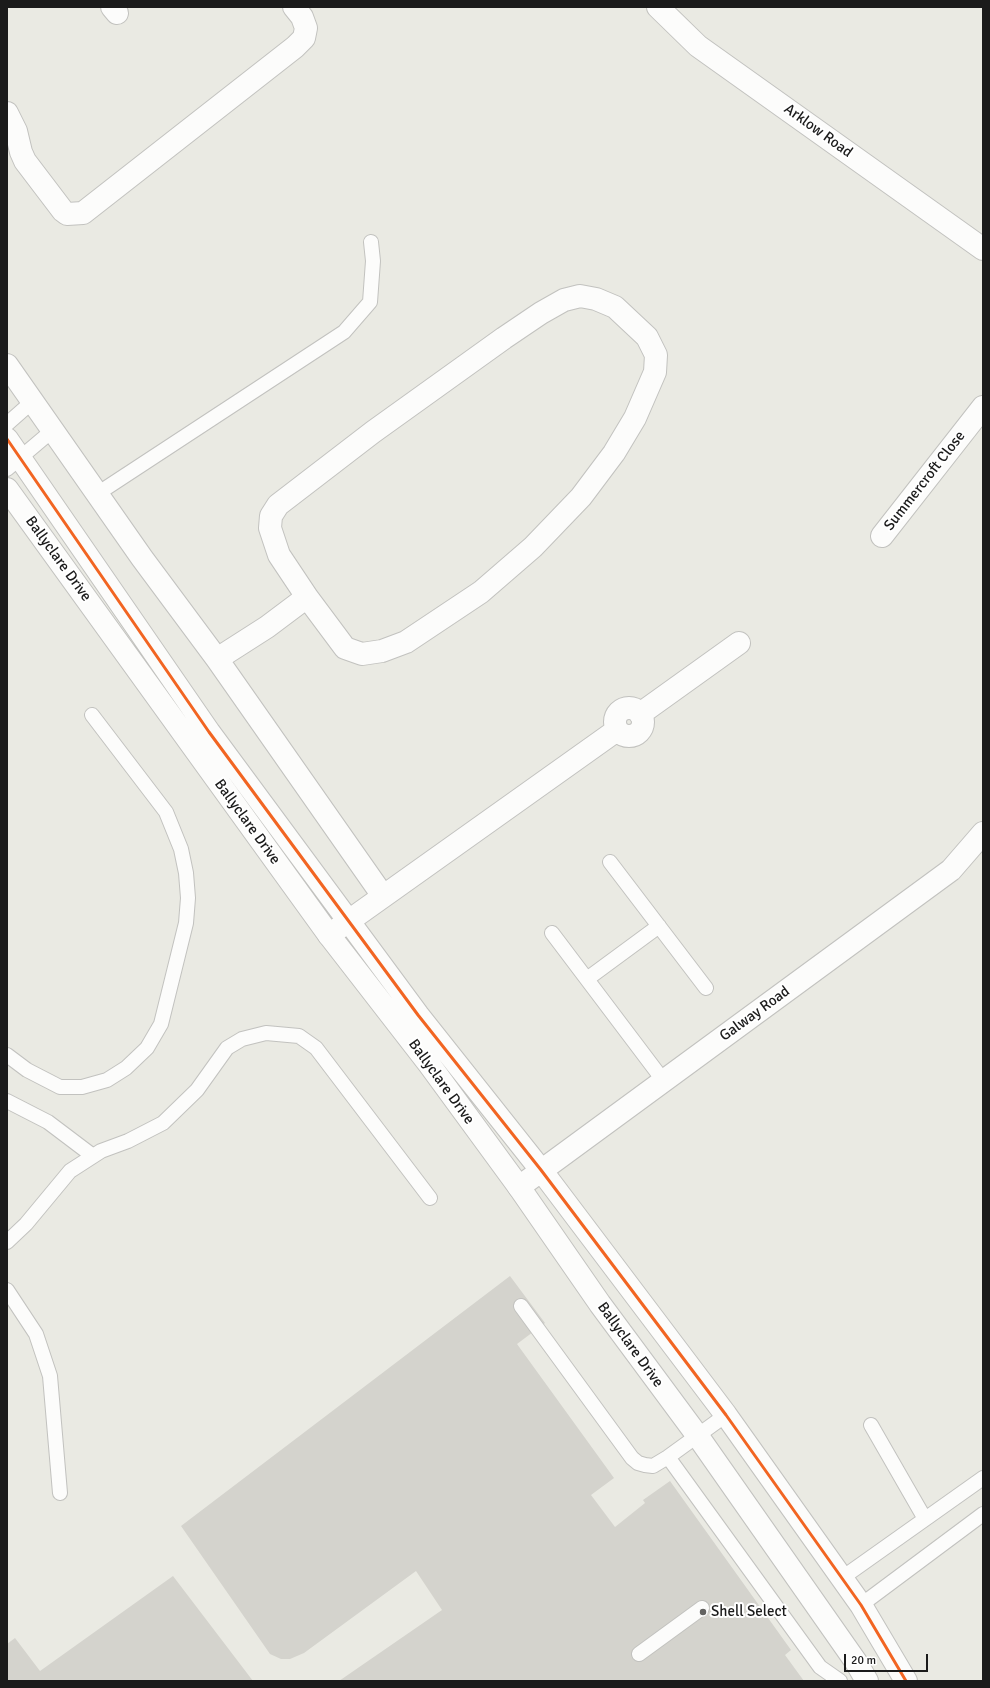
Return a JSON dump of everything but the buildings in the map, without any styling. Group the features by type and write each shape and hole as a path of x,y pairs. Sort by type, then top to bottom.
{"street":[{"path":"7,113 16,131 14,158 25,161 63,211 68,214 83,213 295,47 304,38 306,28 302,17 294,7"},
{"name":"Arklow Road","path":"658,7 698,46 983,249"},
{"path":"580,296 596,299 615,307 647,337 656,355 655,372 635,418 614,453 581,497 533,547 481,592 406,642 382,652 362,654 345,648 307,597 279,555 273,540 270,528 272,516 278,505 374,432 497,343 541,313 564,300 580,296"},
{"path":"7,365 33,400 97,494 217,659 383,896"},
{"name":"Summercroft Close","path":"882,536 983,407"},
{"name":"Ballyclare Drive","path":"7,439 13,464 348,921 418,1014 541,1170 726,1415 862,1605 906,1681"},
{"name":"Ballyclare Drive","path":"7,488 329,935 425,1058 519,1187 595,1297 697,1435 856,1662 867,1681"},
{"path":"217,659 267,627 307,597"},
{"path":"329,935 617,730 626,736 632,736 637,733 642,724 640,714 739,643"},
{"name":"Galway Road","path":"519,1187 951,870 983,833"}],"lane":[{"path":"97,494 344,332 370,302 373,261 371,242"},
{"path":"7,424 33,400"},
{"path":"13,464 53,430"},
{"path":"7,1055 27,1070 60,1086 82,1087 107,1080 126,1068 147,1048 161,1024 186,922 188,898 186,873 181,848 166,812 92,715"},
{"path":"610,862 706,988"},
{"path":"587,978 659,926"},
{"path":"552,932 663,1080"},
{"path":"7,1242 26,1224 70,1171 101,1150 128,1141 163,1123 197,1090 227,1048 242,1039 266,1033 299,1036 316,1048 430,1198"},
{"path":"7,1101 48,1122 93,1156"},
{"path":"7,1290 36,1334 50,1376 60,1493"},
{"path":"521,1306 632,1458 638,1463 653,1466 668,1457 726,1415"},
{"path":"871,1425 924,1519"},
{"path":"668,1457 820,1667 840,1681"},
{"path":"842,1578 983,1478"},
{"path":"862,1605 983,1514"},
{"path":"639,1654 702,1608"}],"transit line":[{"path":"7,439 209,732 418,1015 541,1170 726,1415 861,1605 906,1681"}],"place":[{"name":"Shell Select","path":"703,1612"}]}
